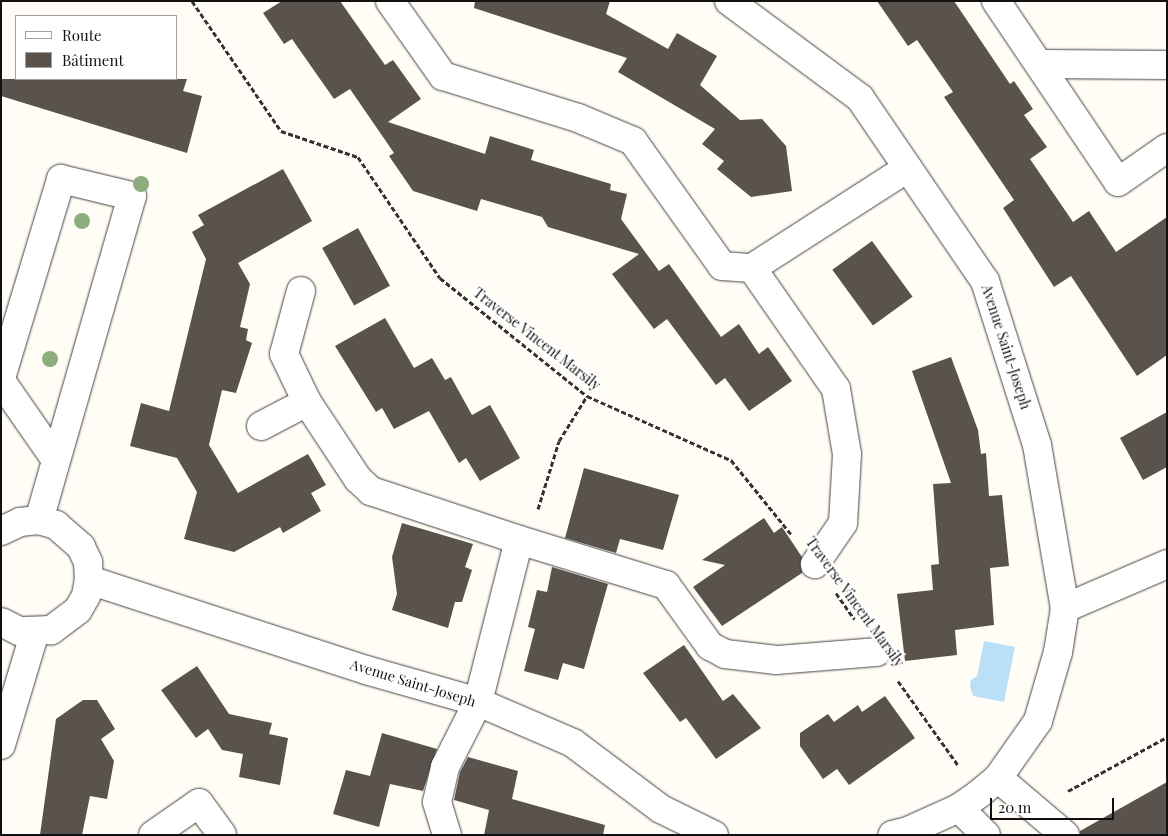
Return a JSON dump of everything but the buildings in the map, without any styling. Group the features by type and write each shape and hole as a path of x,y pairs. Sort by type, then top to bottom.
{"street":[{"path":"390,1 443,76 578,118 633,142 722,266 752,268 908,168"},
{"name":"Avenue Saint-Joseph","path":"728,1 860,98 985,281 1037,445 1065,608 1058,652 1038,721 979,793"},
{"path":"996,1 1041,64 1118,182 1167,148"},
{"path":"1041,64 1167,65"},
{"path":"39,520 132,196 61,179 1,379 56,460"},
{"path":"752,268 836,389 847,454 843,523 815,564"},
{"path":"301,291 284,354 307,402 358,479 371,491 519,540 666,585 710,646 725,654 777,660 877,652"},
{"path":"261,426 307,402"},
{"path":"1,532 20,522 39,520 63,530 82,547 88,562 89,580 86,596 66,622 51,630 35,632 19,630 1,622"},
{"path":"447,835 437,802 445,767 478,702 519,540"},
{"path":"1065,608 1167,564"},
{"name":"Avenue Saint-Joseph","path":"89,580 366,670 478,702 573,743 661,809 714,835"},
{"path":"1,745 35,632"},
{"path":"979,793 986,835"},
{"path":"892,835 908,831 979,793 1034,810 1065,835"},
{"path":"153,835 199,803 222,835"}],"path":[{"name":"Traverse Vincent Marsily","path":"192,1 281,131 358,157 440,278 587,396 731,460 815,564 979,793"},
{"path":"519,540 533,527 559,441 587,396"},
{"path":"1034,810 1167,736"}],"water":[{"path":"984,641 1015,647 1004,702 973,696 970,686 971,680 977,676"}]}
